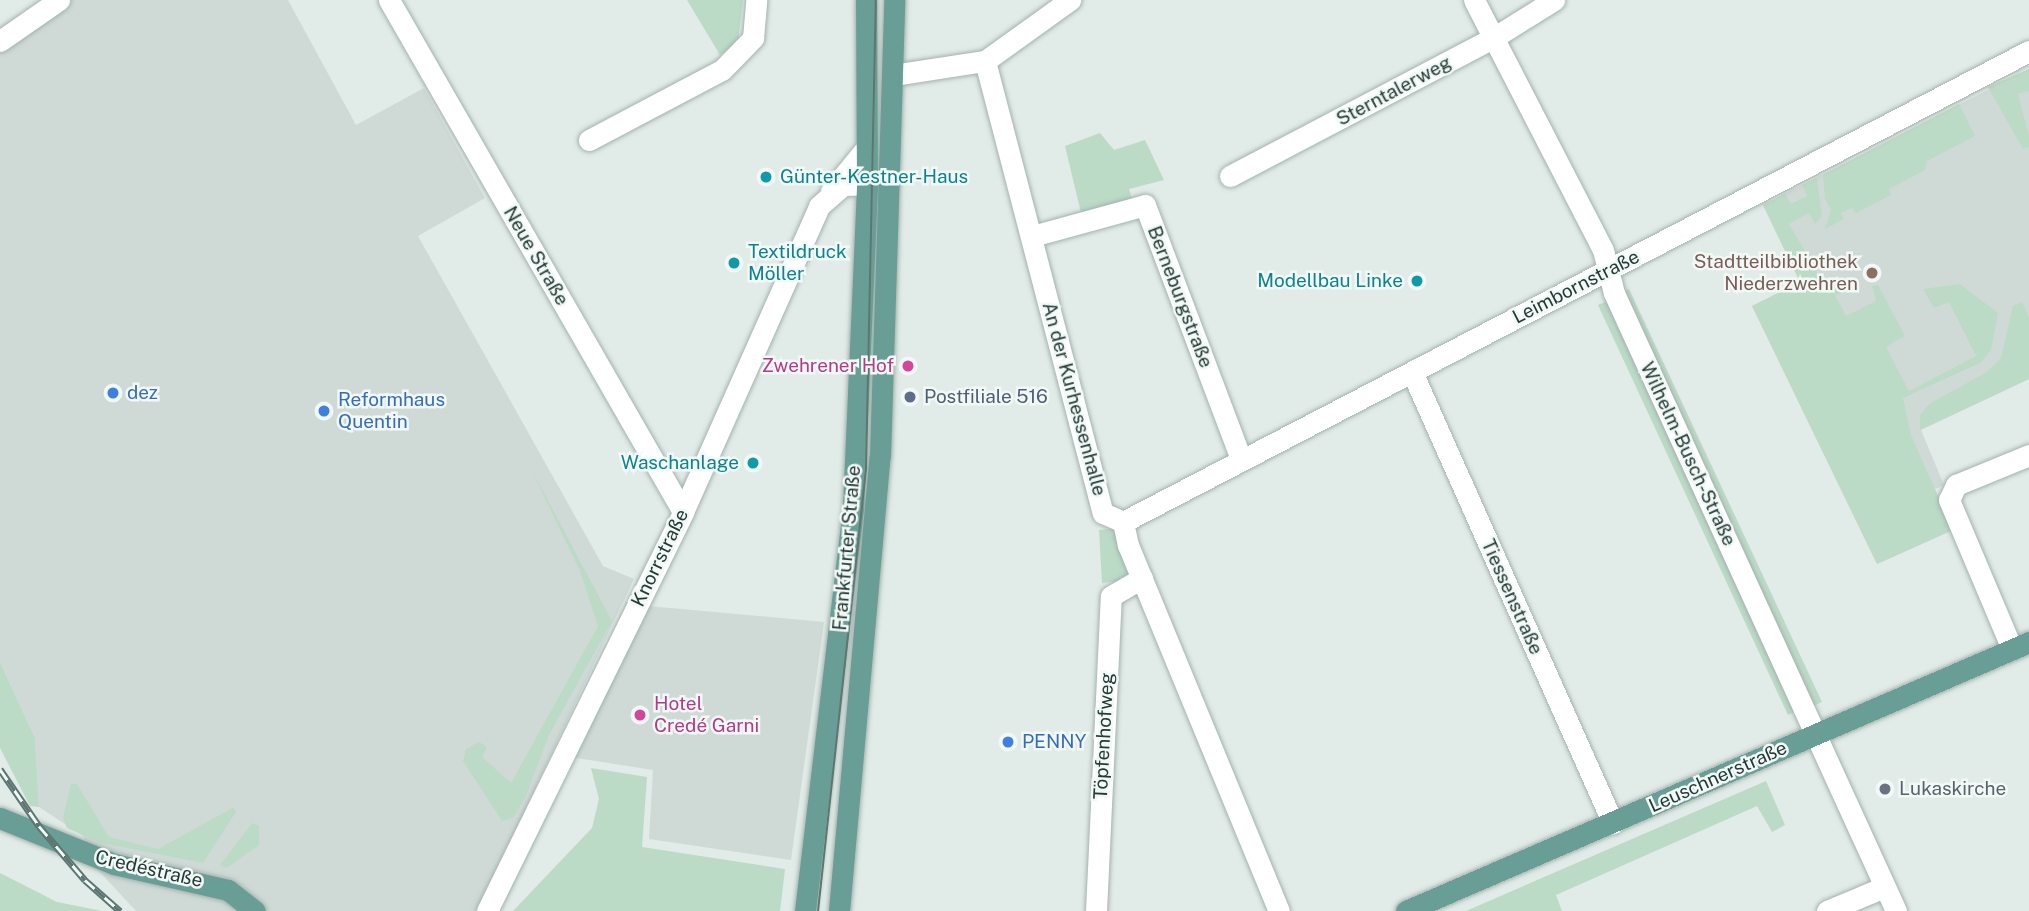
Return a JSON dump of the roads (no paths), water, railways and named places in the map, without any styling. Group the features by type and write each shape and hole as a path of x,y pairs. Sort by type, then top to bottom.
{"main road":[{"name":"Frankfurter Straße","path":"805,911 853,508 867,184 863,152 866,0"},
{"name":"Frankfurter Straße","path":"839,911 880,456 894,75 894,0"},
{"path":"865,79 894,75"},
{"path":"867,184 890,184"},
{"name":"Leuschnerstraße","path":"1406,911 2020,645"},
{"name":"Credéstraße","path":"0,818 114,864 228,890 255,911"}],"street":[{"path":"0,41 59,0"},
{"name":"Neue Straße","path":"389,0 683,512"},
{"path":"589,140 722,70 753,38 756,0"},
{"path":"894,75 985,61 1070,0"},
{"name":"Wilhelm-Busch-Straße","path":"1474,0 1603,250 1614,293 1896,911"},
{"name":"Sterntalerweg","path":"1230,176 1493,38 1553,0"},
{"name":"Leimbornstraße","path":"1123,522 2029,51"},
{"name":"An der Kurhessenhalle","path":"985,61 1103,513 1123,522 1142,578 1279,911"},
{"name":"Knorrstraße","path":"487,911 683,512 774,301 823,201 863,152"},
{"path":"823,201 843,185 867,184"},
{"name":"Berneburgstraße","path":"1032,236 1145,205 1241,459"},
{"name":"Tiessenstraße","path":"1412,372 1613,823"},
{"path":"2020,645 1949,500 1956,485 2029,454"},
{"name":"Töpfenhofweg","path":"1096,911 1111,596 1142,578"},
{"path":"1827,911 1884,887"}],"tram line":[{"path":"818,911 866,469 876,0"}],"railway":[{"path":"0,769 39,826 85,880 120,911"}],"place":[{"name":"Günter-Kestner-Haus","path":"766,177"},
{"name":"Textildruck Möller","path":"734,263"},
{"name":"Stadtteilbibliothek Niederzwehren","path":"1872,273"},
{"name":"Modellbau Linke","path":"1417,281"},
{"name":"Zwehrener Hof","path":"908,366"},
{"name":"dez","path":"113,393"},
{"name":"Postfiliale 516","path":"910,397"},
{"name":"Reformhaus Quentin","path":"324,411"},
{"name":"Waschanlage","path":"753,463"},
{"name":"Hotel Credé Garni","path":"640,715"},
{"name":"PENNY","path":"1008,742"},
{"name":"Lukaskirche","path":"1885,789"}]}
